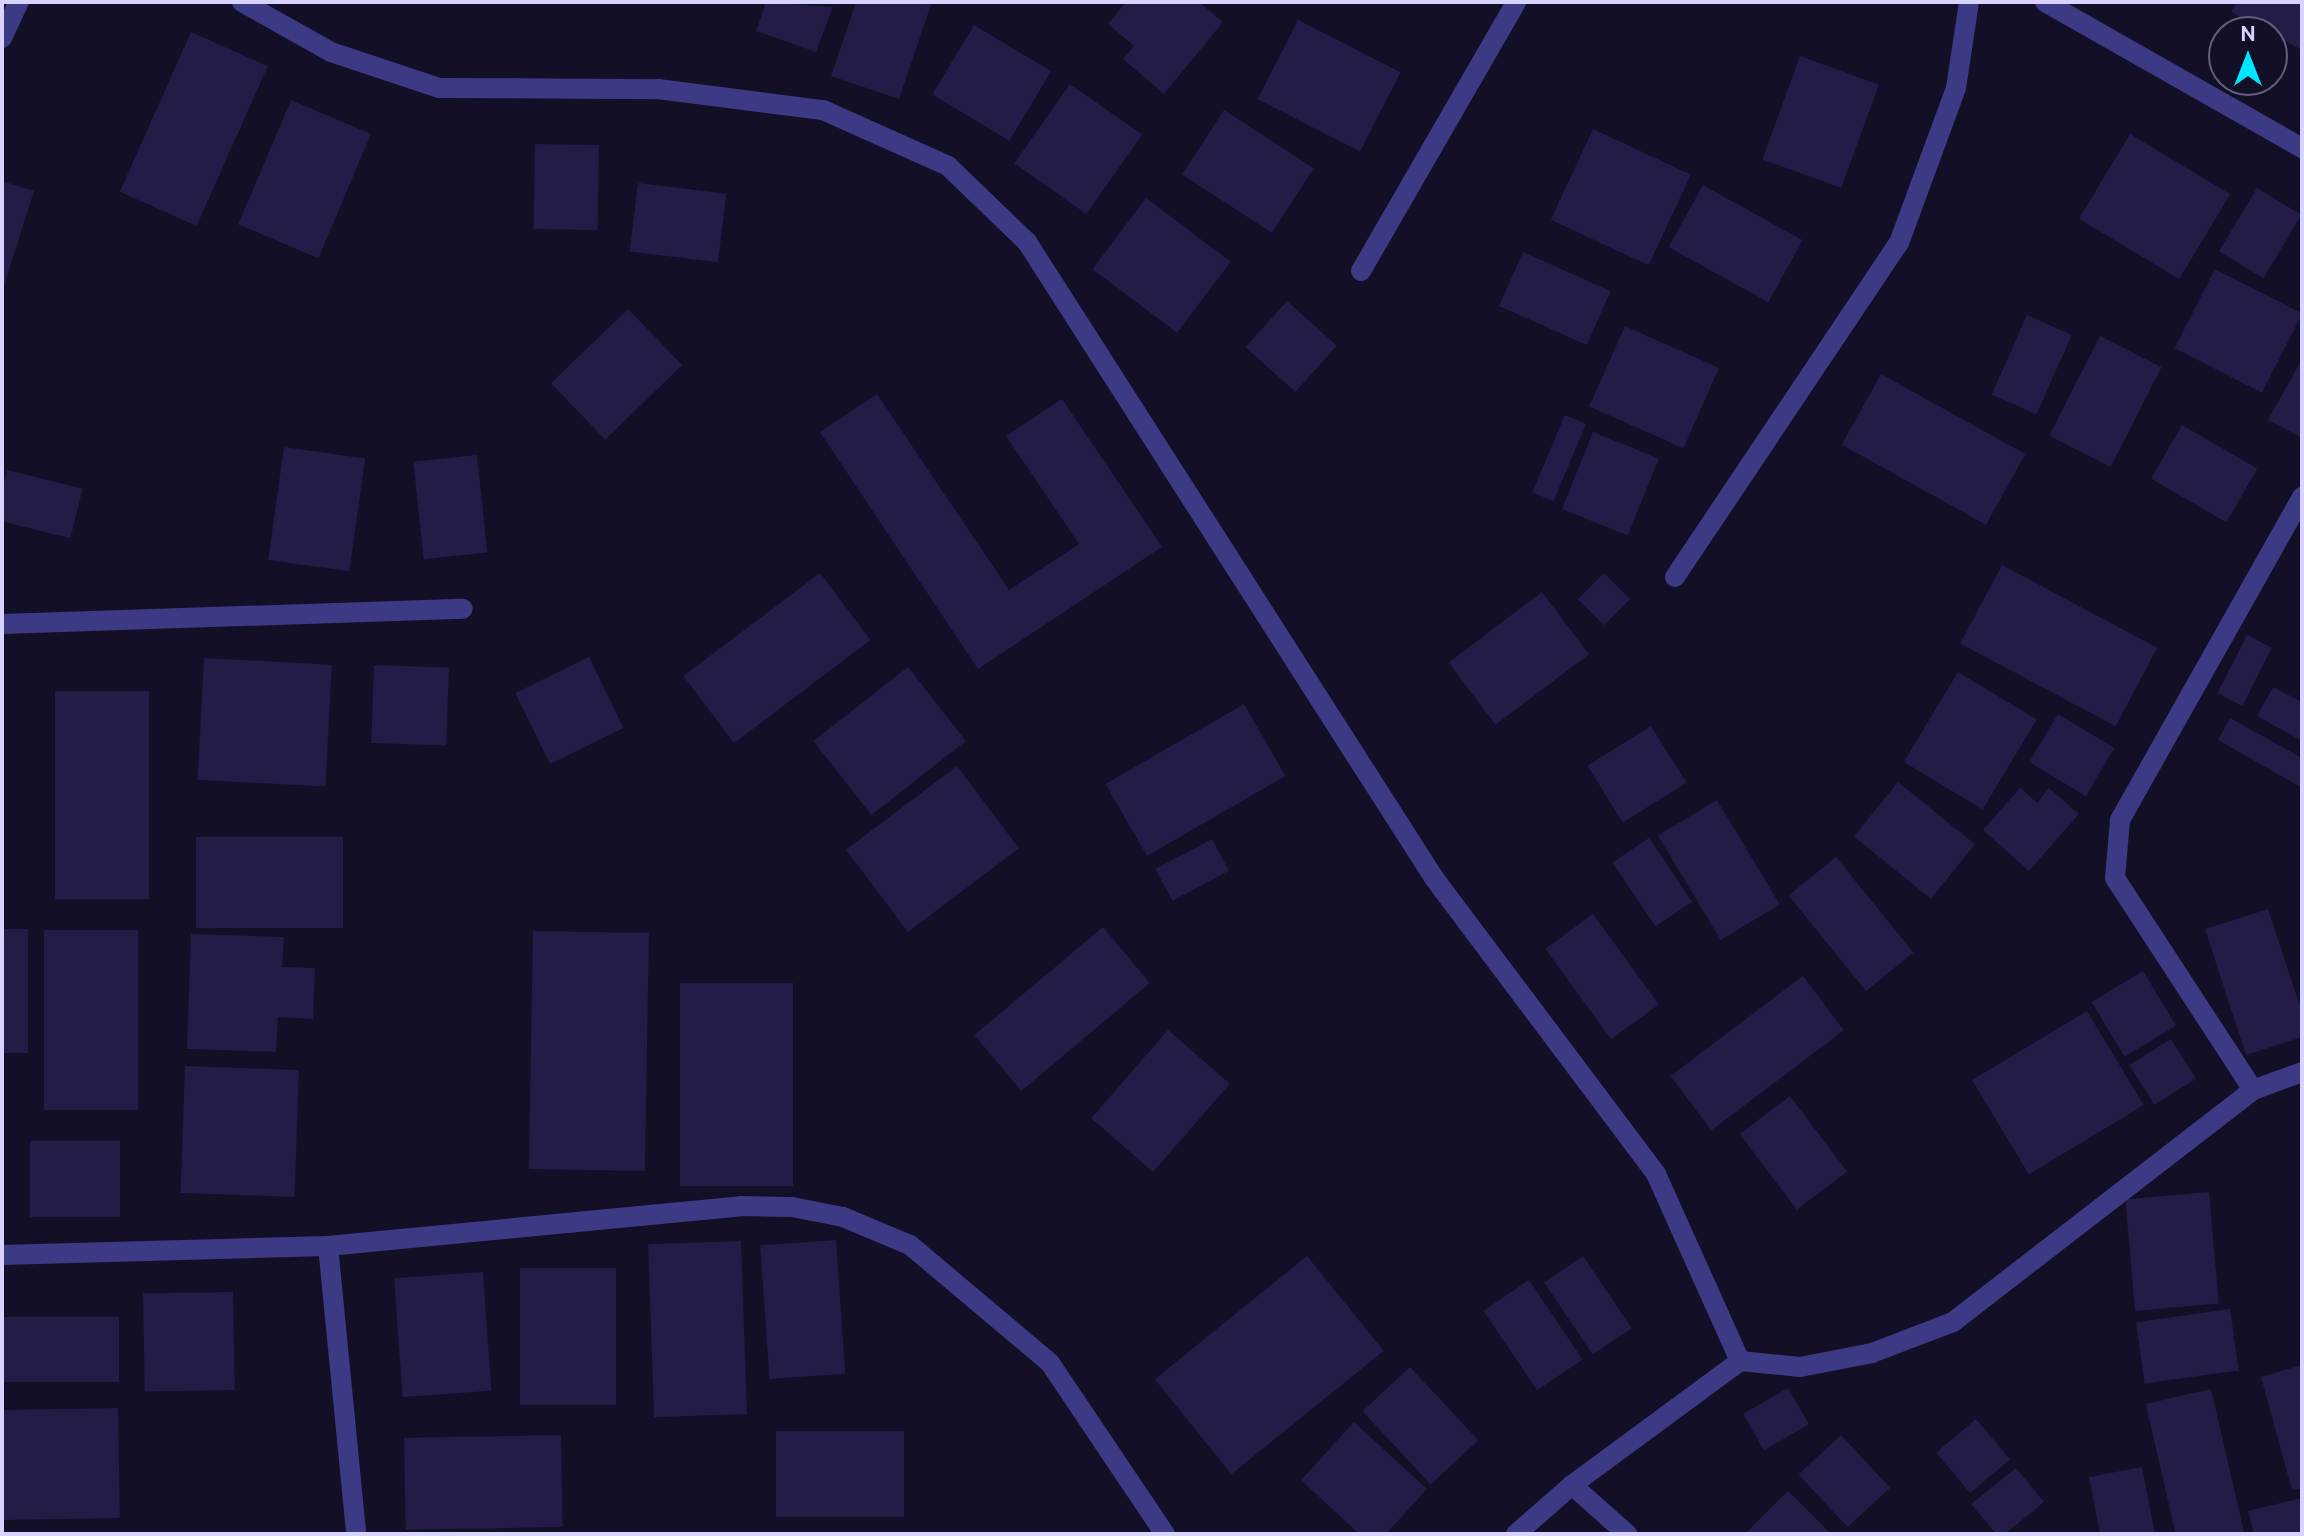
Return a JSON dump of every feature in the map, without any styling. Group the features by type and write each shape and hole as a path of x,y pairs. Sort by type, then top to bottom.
{"street":[{"path":"2,38 19,2"},
{"path":"242,2 331,52 439,88 658,89 823,110 948,166 1027,242 1434,878 1656,1174 1740,1361"},
{"path":"1361,271 1516,2"},
{"path":"1675,577 1899,243 1956,88 1969,2"},
{"path":"2045,2 2302,148"},
{"path":"2253,1090 2115,878 2117,849 2120,820 2302,497"},
{"path":"2,624 463,609"},
{"path":"1516,1534 1572,1485 1740,1361 1800,1367 1872,1353 1953,1322 2253,1090 2302,1072"},
{"path":"2,1255 328,1246 741,1206 792,1207 843,1217 910,1245 1050,1363 1165,1534"},
{"path":"328,1246 356,1534"},
{"path":"1572,1485 1627,1534"}],"building":[{"path":"766,2 833,7 816,52 756,31"},
{"path":"856,2 932,2 899,99 831,76"},
{"path":"1126,2 1199,2 1223,22 1164,94 1123,59 1134,46 1108,24"},
{"path":"2237,2 2302,2 2302,50 2288,43 2288,16 2238,16 2231,12"},
{"path":"1298,20 1400,72 1360,152 1258,99"},
{"path":"974,25 1051,71 1009,141 932,94"},
{"path":"191,32 268,66 197,226 120,192"},
{"path":"1800,56 1879,85 1841,188 1762,159"},
{"path":"1070,84 1142,134 1086,214 1014,163"},
{"path":"291,100 371,134 318,258 238,224"},
{"path":"1224,110 1314,168 1272,233 1182,175"},
{"path":"1593,129 1691,175 1649,265 1551,220"},
{"path":"2130,134 2230,194 2179,279 2079,219"},
{"path":"535,144 599,145 598,230 534,229"},
{"path":"2,181 34,191 3,289 2,289"},
{"path":"638,183 726,194 718,262 630,251"},
{"path":"1703,185 1803,240 1768,302 1669,247"},
{"path":"2257,188 2302,215 2263,278 2219,251"},
{"path":"1146,198 1231,262 1177,333 1092,269"},
{"path":"1523,252 1611,291 1587,345 1499,306"},
{"path":"2215,269 2302,313 2262,393 2175,348"},
{"path":"1287,301 1337,346 1295,392 1246,347"},
{"path":"628,309 682,365 605,439 551,383"},
{"path":"2027,315 2072,335 2036,414 1992,394"},
{"path":"1625,326 1719,368 1683,448 1589,406"},
{"path":"2100,336 2161,367 2111,467 2049,436"},
{"path":"2302,359 2302,438 2268,420"},
{"path":"1881,374 2025,454 1986,525 1842,445"},
{"path":"877,394 1009,590 1079,544 1006,436 1062,399 1162,547 978,669 820,432"},
{"path":"1565,415 1586,424 1553,501 1532,492"},
{"path":"2182,425 2257,468 2226,522 2151,479"},
{"path":"1593,432 1659,459 1628,536 1562,509"},
{"path":"284,447 365,458 349,571 268,560"},
{"path":"477,455 487,552 424,559 413,462"},
{"path":"7,470 83,489 70,538 2,521 2,490"},
{"path":"2002,565 2157,648 2116,726 1960,644"},
{"path":"820,573 871,640 734,743 683,676"},
{"path":"1604,573 1630,599 1604,625 1578,599"},
{"path":"1542,592 1589,654 1496,725 1449,662"},
{"path":"2247,635 2272,648 2242,706 2217,693"},
{"path":"589,657 624,728 550,764 515,693"},
{"path":"204,658 332,665 325,787 198,780"},
{"path":"374,665 449,668 446,746 371,743"},
{"path":"908,667 966,741 871,815 813,741"},
{"path":"1958,672 2037,719 1983,809 1904,762"},
{"path":"2273,687 2302,702 2302,741 2257,716"},
{"path":"55,691 149,691 149,899 55,899"},
{"path":"1244,704 1286,776 1147,856 1105,784"},
{"path":"2058,714 2115,748 2086,796 2029,762"},
{"path":"2230,718 2302,758 2302,788 2218,740"},
{"path":"1651,726 1687,783 1623,823 1587,766"},
{"path":"957,766 1019,848 908,932 846,850"},
{"path":"1898,782 1975,844 1931,899 1854,836"},
{"path":"2020,788 2037,803 2049,788 2079,814 2029,871 1983,830"},
{"path":"1717,800 1780,905 1721,940 1658,836"},
{"path":"196,837 343,837 343,928 196,928"},
{"path":"1649,838 1692,902 1656,926 1613,863"},
{"path":"1212,839 1229,871 1172,901 1155,869"},
{"path":"1836,857 1913,953 1866,991 1789,895"},
{"path":"2268,909 2302,1012 2302,1037 2246,1055 2205,929"},
{"path":"1593,914 1659,1005 1611,1039 1545,949"},
{"path":"1103,927 1150,983 1021,1091 974,1035"},
{"path":"2,929 28,929 28,1053 2,1053"},
{"path":"44,930 138,930 138,1110 44,1110"},
{"path":"533,931 649,933 645,1171 529,1169"},
{"path":"191,934 284,937 282,967 315,968 313,1019 278,1017 276,1052 187,1049"},
{"path":"2143,971 2176,1026 2125,1057 2092,1002"},
{"path":"1803,976 1844,1030 1711,1130 1670,1076"},
{"path":"680,983 793,983 793,1186 680,1186"},
{"path":"2087,1011 2144,1105 2029,1174 1972,1080"},
{"path":"1168,1030 1230,1084 1153,1172 1091,1118"},
{"path":"2171,1039 2196,1079 2154,1105 2129,1065"},
{"path":"185,1066 299,1070 294,1197 181,1193"},
{"path":"1790,1096 1847,1172 1797,1210 1740,1134"},
{"path":"30,1141 120,1141 120,1217 30,1217"},
{"path":"2209,1192 2219,1304 2135,1311 2125,1199"},
{"path":"836,1240 845,1374 770,1379 760,1245"},
{"path":"741,1241 747,1414 654,1417 648,1244"},
{"path":"1307,1256 1384,1351 1231,1474 1155,1379"},
{"path":"1583,1256 1632,1328 1593,1354 1544,1282"},
{"path":"520,1268 616,1268 616,1405 520,1405"},
{"path":"483,1272 491,1391 403,1397 394,1278"},
{"path":"1529,1280 1583,1360 1537,1390 1483,1311"},
{"path":"233,1292 235,1390 145,1392 143,1294"},
{"path":"2230,1309 2239,1370 2145,1384 2136,1322"},
{"path":"2,1317 119,1317 119,1382 2,1382"},
{"path":"2302,1365 2302,1488 2292,1490 2261,1377"},
{"path":"1410,1367 1478,1440 1431,1484 1362,1411"},
{"path":"1788,1388 1809,1424 1764,1450 1743,1414"},
{"path":"2211,1389 2244,1534 2176,1534 2146,1404"},
{"path":"118,1408 120,1518 4,1520 2,1410"},
{"path":"1976,1419 2010,1460 1970,1493 1936,1452"},
{"path":"1354,1422 1427,1489 1386,1534 1359,1534 1301,1480"},
{"path":"776,1431 904,1431 904,1517 776,1517"},
{"path":"561,1435 563,1527 406,1530 404,1438"},
{"path":"1841,1435 1890,1488 1848,1527 1799,1475"},
{"path":"2142,1467 2155,1534 2100,1534 2089,1477"},
{"path":"2016,1468 2044,1502 2005,1534 1996,1534 1971,1504"},
{"path":"1788,1491 1831,1534 1745,1534"},
{"path":"2302,1498 2302,1534 2254,1534 2248,1511"}]}
